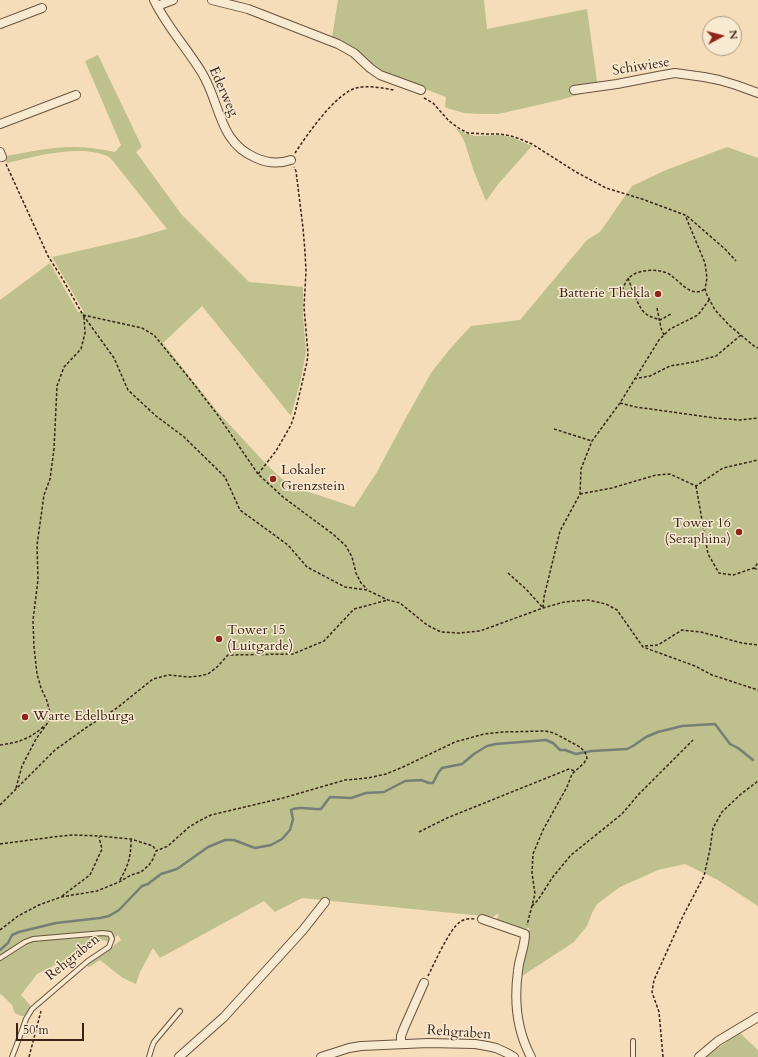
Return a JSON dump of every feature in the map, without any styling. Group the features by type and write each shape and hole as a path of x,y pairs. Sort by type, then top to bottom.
{"street":[{"path":"155,3 173,0"},
{"path":"212,0 272,17 338,44 354,53 380,75 421,90"},
{"name":"Ederweg","path":"155,3 176,37 208,82 223,124 233,142 251,156 263,161 274,163 291,160"},
{"path":"0,24 42,8"},
{"name":"Schiwiese","path":"574,90 617,84 675,73 704,76 736,84 758,93"},
{"path":"0,124 76,95"},
{"path":"179,1057 219,1022 303,930 324,902"},
{"path":"482,919 524,934 524,942 518,970 517,997 521,1035 531,1057"},
{"name":"Rehgraben","path":"401,1044 401,1036 424,982"},
{"path":"699,1057 723,1038 758,1017"},
{"name":"Rehgraben","path":"321,1057 354,1047 440,1042 481,1045 496,1048 514,1057"}],"lane":[{"name":"Rehgraben","path":"0,958 32,939 104,933 110,934 112,939 111,945 108,949 88,962 32,1009 26,1019 12,1057"},
{"path":"149,1057 154,1042 180,1011"},
{"path":"633,1041 633,1057"}],"path":[{"path":"258,474 276,451 291,425 308,353 304,307 306,271 303,228 296,171 291,160 321,118 344,94 356,88 368,87 399,90"},
{"path":"421,90 419,95 433,103 449,121 468,133 500,134 520,139 532,144 576,172 606,188 686,215 736,261"},
{"path":"1,154 48,256 84,316 114,358 128,390 156,416 184,437 225,477 240,510 288,545 307,567 345,587 367,590 388,600 400,603 427,625 441,632 459,634 480,631 564,602 588,600 606,604 617,610 643,646 695,666 712,675 758,690"},
{"path":"686,215 705,263 707,278 705,289 709,300 730,326 758,348"},
{"path":"622,290 628,278 645,271 653,270 669,274 689,290 702,292 705,289"},
{"path":"628,278 644,313 660,320 671,314"},
{"path":"543,608 544,597 560,531 580,494 581,469 592,441 620,403 659,340 670,329 698,315 709,300"},
{"path":"657,308 664,335"},
{"path":"84,316 142,328 154,335 212,408 258,474 283,497 334,535 346,546 352,557 361,583 367,590"},
{"path":"16,788 22,766 36,739 49,721 50,713 37,674 34,647 33,620 38,580 37,545 44,495 50,479 54,449 57,386 64,367 81,349 85,332 84,316"},
{"path":"634,380 650,376 670,366 716,356 741,335"},
{"path":"620,403 636,407 715,418 740,420 758,418"},
{"path":"554,429 592,441"},
{"path":"696,486 723,468 758,460"},
{"path":"580,494 612,488 656,475 670,474 696,486"},
{"path":"696,486 708,554 719,573 733,575 754,568 758,563"},
{"path":"754,568 758,570"},
{"path":"508,573 526,589 543,608"},
{"path":"0,805 56,750 87,727 117,708 153,679 169,675 188,677 208,674 228,655 293,654 324,641 354,608 388,600"},
{"path":"643,646 658,645 682,630 701,632 742,643 758,645"},
{"path":"0,744 15,743 38,732 49,721"},
{"path":"0,930 18,916 39,905 61,897 98,891 119,882 131,874 141,872 149,865 156,851 168,846 188,827 211,815 283,798 345,780 368,778 386,774 455,742 484,734 545,731 554,733 580,747 585,752 587,758 572,774 567,787 543,830 533,854 532,873 535,894 524,934"},
{"path":"532,906 538,900 552,878 571,856 622,814 693,740"},
{"path":"419,832 447,818 569,769 575,771"},
{"path":"663,1057 659,1012 652,992 654,980 683,916 704,876 713,828 722,812 741,794 758,781"},
{"path":"0,844 61,836 99,836 131,839 153,846 156,851"},
{"path":"61,897 90,875 102,849 99,836"},
{"path":"119,882 127,867 131,850 131,839"},
{"path":"424,982 456,925 467,919 482,919"},
{"path":"29,1057 42,1010"}],"green space":[{"path":"338,0 484,0 487,29 587,9 598,89 560,100 498,114 464,113 447,108 445,106 446,97 381,72 347,44 332,37"},
{"path":"98,55 142,147 136,152 182,215 249,282 303,287 303,315 306,352 301,379 291,416 202,306 163,343 216,410 282,479 300,489 354,507 377,472 431,373 449,350 471,326 520,320 587,240 600,232 632,186 666,170 727,147 758,158 758,906 718,880 685,864 658,870 620,887 597,904 587,926 574,942 522,976 521,974 529,928 527,928 525,932 498,921 497,918 499,915 497,914 493,917 302,898 275,912 264,901 160,958 153,948 140,972 136,984 123,978 100,960 89,967 87,966 121,940 118,935 108,942 104,940 92,944 77,954 37,974 21,995 30,1005 30,1010 24,1016 15,1013 12,1005 1,994 0,995 0,300 50,263 78,312 84,312 52,257 167,229 113,161 107,156 85,151 71,151 30,157 7,163 5,160 4,157 6,156 57,148 84,147 115,152 121,145 85,61"},
{"path":"455,128 475,136 499,135 511,137 532,146 499,183 486,201 473,169 465,143"},
{"path":"740,1033 758,1050 758,1057 705,1057"}],"waterway":[{"path":"0,950 8,943 12,935 19,932 56,923 109,916 119,910 142,886 148,884 161,874 177,869 208,847 225,840 234,840 255,848 271,845 282,839 290,830 293,819 291,810 302,808 321,809 330,797 351,798 366,793 384,792 405,781 421,780 433,783 442,768 462,764 487,746 546,740 553,743 560,750 565,750 576,754 591,751 627,749 646,737 658,732 682,726 715,724 730,744 738,748 753,760"}],"place":[{"name":"Batterie Thekla","path":"658,294"},
{"name":"Lokaler Grenzstein","path":"273,479"},
{"name":"Tower 16 (Seraphina)","path":"739,532"},
{"name":"Tower 15 (Luitgarde)","path":"219,639"},
{"name":"Warte Edelburga","path":"25,717"}]}
